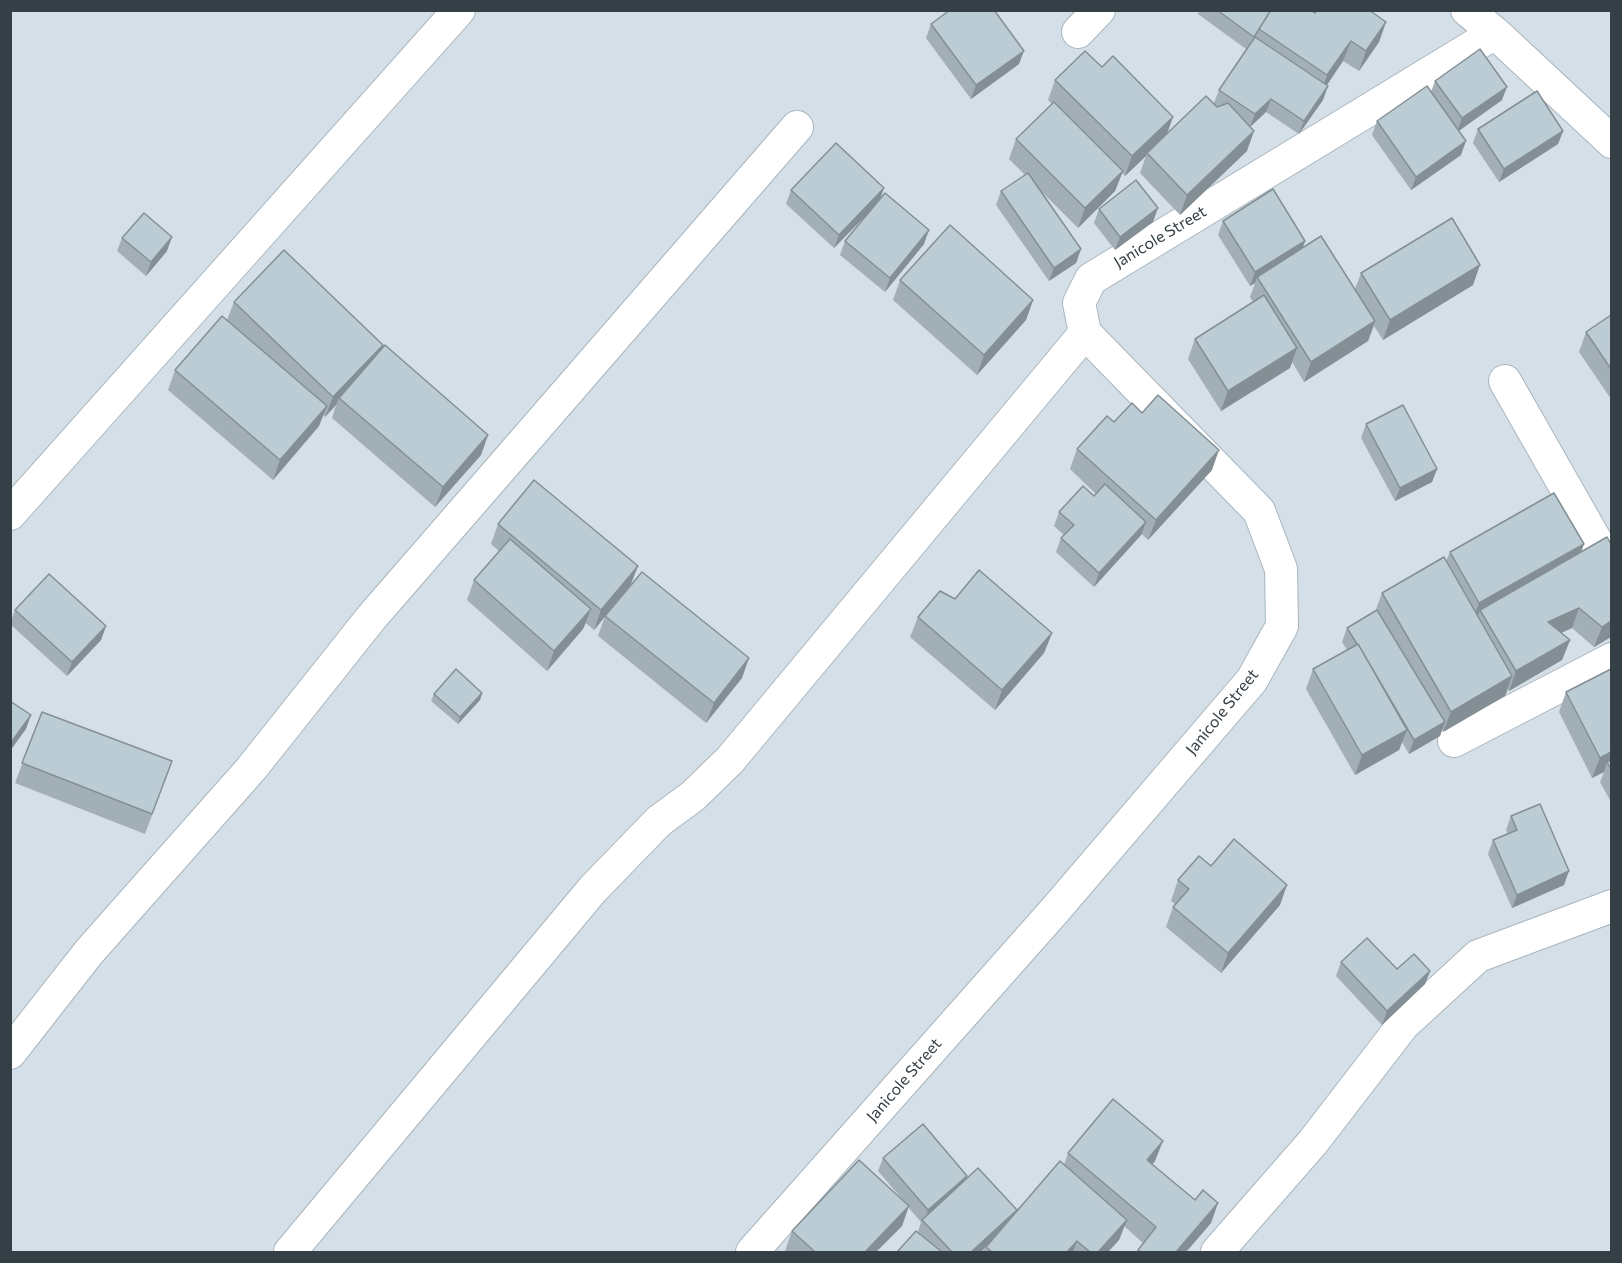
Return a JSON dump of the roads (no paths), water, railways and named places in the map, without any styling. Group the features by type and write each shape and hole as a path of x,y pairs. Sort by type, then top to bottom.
{"street":[{"path":"10,514 459,10"},
{"path":"1467,10 1496,33 1611,142"},
{"name":"Janicole Street","path":"752,1252 1056,909 1252,680 1282,626 1281,569 1258,511 1085,333 1079,303 1091,279 1496,33"},
{"path":"10,1053 89,952 251,769 379,610 797,128"},
{"path":"290,1252 593,889 659,820 693,796 730,760 1085,333"},
{"path":"1505,381 1611,569"},
{"path":"1454,741 1611,659"},
{"path":"1217,1252 1313,1142 1403,1025 1478,956 1611,906"}]}
